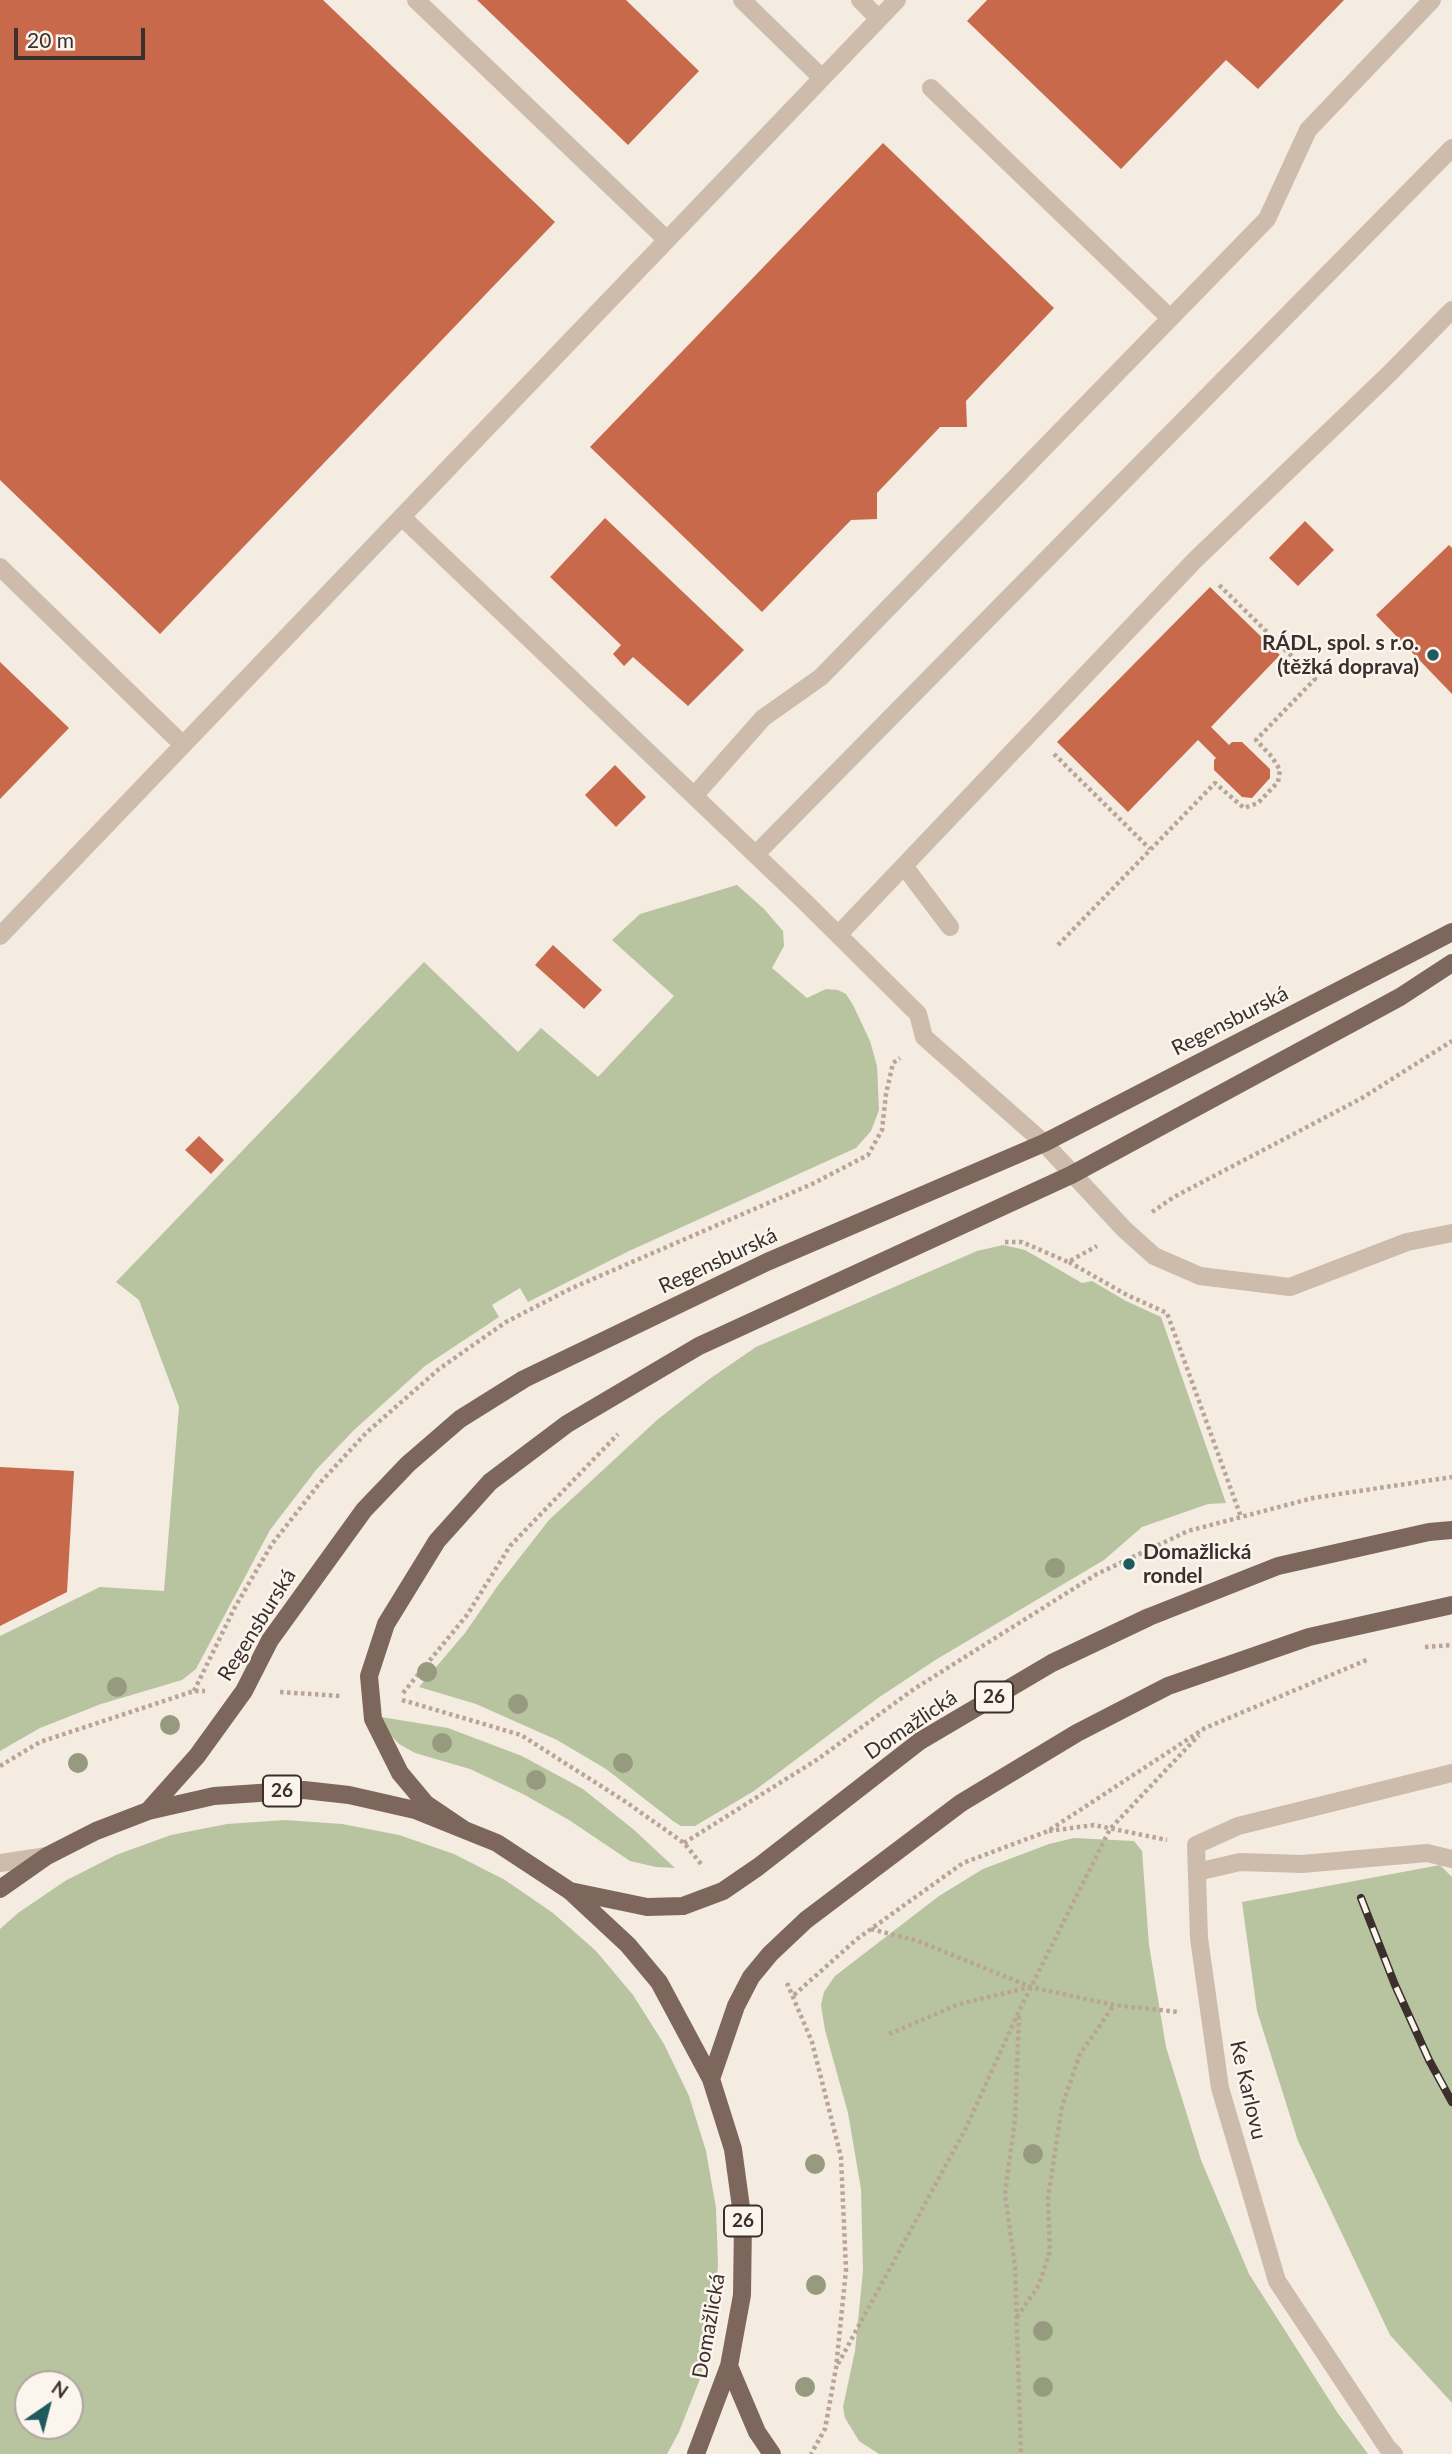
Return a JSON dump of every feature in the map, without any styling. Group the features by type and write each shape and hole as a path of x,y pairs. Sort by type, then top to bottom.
{"main road":[{"name":"Regensburská","path":"148,1811 197,1756 244,1690 270,1640 364,1510 408,1464 460,1419 524,1379 767,1262 1044,1143 1452,932"},
{"path":"463,1829 426,1804 400,1773 373,1719 369,1676 386,1624 437,1541 490,1482 567,1424 699,1346 1071,1175 1400,997 1452,963"},
{"name":"Domažlická","path":"570,1891 647,1907 683,1906 723,1891 758,1867 920,1741 1052,1663 1149,1617 1278,1566 1429,1532 1452,1530"},
{"path":"711,2079 736,2006 751,1977 770,1954 806,1920 961,1803 1077,1733 1168,1686 1309,1637 1452,1605"},
{"name":"Domažlická","path":"0,1889 47,1856 96,1831 148,1811 214,1796 304,1790 349,1795 415,1810 496,1843 570,1891 628,1945 659,1982 711,2079 733,2149 743,2222 742,2295 729,2366 696,2454"},
{"path":"729,2366 757,2432 772,2454"}],"street":[{"path":"416,0 667,240"},
{"path":"742,0 822,78"},
{"path":"860,0 879,19"},
{"path":"0,936 897,0"},
{"path":"694,796 763,718 821,677 1267,219 1308,130 1432,0"},
{"path":"931,88 1170,318"},
{"path":"756,854 1452,148"},
{"path":"838,935 1195,560 1452,310"},
{"path":"402,517 756,854 918,1014 924,1037 1044,1143 1124,1230 1154,1256 1200,1276 1290,1287 1407,1242 1452,1233"},
{"path":"0,567 183,745"},
{"path":"904,866 950,927"},
{"path":"1196,1846 1238,1826 1452,1773"},
{"name":"Ke Karlovu","path":"1196,1846 1199,1938 1220,2088 1277,2281 1387,2448 1394,2454"},
{"path":"1197,1872 1240,1862 1302,1864 1427,1853 1452,1859"},
{"name":"Domažlická","path":"0,1863 47,1856"}],"path":[{"path":"1058,945 1215,783 1244,808 1258,803 1278,782 1280,770 1256,740 1315,678 1195,560"},
{"path":"1032,732 1150,849"},
{"path":"1068,1262 1174,1197 1362,1098 1452,1041"},
{"path":"999,1241 1022,1242 1167,1312 1241,1517"},
{"path":"398,1699 467,1615 510,1546 623,1430"},
{"path":"1417,1647 1452,1645"},
{"path":"794,1995 870,1929 963,1863 1048,1831 1205,1728 1381,1654"},
{"path":"836,2368 965,2130 1019,2011 1110,1829 1205,1728"},
{"path":"1048,1831 1094,1825 1196,1846"},
{"path":"870,1929 918,1941 1031,1987 1114,2005 1210,2016"},
{"path":"889,2034 959,2004 1031,1987"},
{"path":"1016,2318 1039,2285 1050,2251 1048,2199 1062,2106 1080,2054 1114,2005"},
{"path":"1019,2011 1015,2120 1005,2194 1015,2267 1020,2454"}],"green space":[{"path":"737,885 764,909 783,931 784,946 772,968 807,998 826,989 838,990 846,994 853,1005 870,1041 877,1066 879,1110 871,1131 856,1148 629,1251 528,1302 520,1288 492,1305 499,1317 425,1366 354,1430 316,1470 270,1530 196,1669 182,1680 101,1704 40,1728 0,1751 0,1636 100,1587 164,1591 179,1407 139,1300 116,1282 424,962 518,1052 541,1028 598,1077 674,996 612,940 640,914"},
{"path":"1003,1245 1025,1250 1082,1283 1092,1281 1161,1317 1226,1503 1208,1504 1142,1527 1104,1560 937,1659 878,1698 754,1791 695,1826 681,1826 606,1769 557,1740 476,1704 419,1687 465,1633 549,1520 657,1420 708,1380 756,1347 977,1251"},
{"path":"381,1717 448,1728 522,1756 583,1789 633,1829 675,1868 630,1861 569,1820 523,1794 470,1769 415,1753 399,1744 384,1728"},
{"path":"285,1820 342,1824 399,1835 454,1854 505,1880 553,1913 596,1951 633,1995 664,2044 689,2096 706,2151 716,2208 718,2265 713,2323 700,2379 679,2432 667,2454 0,2454 0,1929 18,1913 65,1881 116,1855 171,1835 227,1824"},
{"path":"1074,1838 1134,1841 1142,1851 1149,1945 1166,2047 1201,2160 1249,2274 1337,2412 1368,2454 879,2454 859,2441 845,2418 843,2407 855,2351 863,2271 861,2189 848,2113 825,2030 821,2005 824,1992 835,1976 939,1896 983,1869 1049,1844"},
{"path":"1440,1865 1452,1877 1452,2403 1390,2335 1298,2141 1257,2011 1242,1902"}],"building":[{"path":"0,0 323,0 555,222 160,634 0,480"},
{"path":"477,0 626,0 699,71 628,145"},
{"path":"987,0 1344,0 1258,89 1226,60 1121,169 967,21"},
{"path":"883,143 1054,308 966,401 967,427 940,427 877,493 877,519 851,520 762,612 590,447"},
{"path":"605,518 744,650 688,706 633,657 624,666 613,654 621,645 550,577"},
{"path":"1305,521 1334,550 1298,586 1269,558"},
{"name":"RÁDL, spol. s r.o. (těžká doprava)","path":"1449,545 1452,548 1452,694 1376,615"},
{"path":"1210,587 1280,655 1211,727 1229,745 1232,742 1242,742 1270,769 1270,778 1252,798 1242,797 1214,770 1216,758 1198,740 1128,812 1057,742"},
{"path":"0,662 69,728 0,799"},
{"path":"615,765 646,797 616,827 585,795"},
{"path":"553,945 602,990 584,1009 535,965"},
{"path":"199,1136 224,1160 211,1174 185,1150"},
{"path":"0,1467 74,1471 67,1592 0,1626"}],"railway":[{"path":"1361,1898 1395,1985 1429,2060 1452,2102"}],"place":[{"name":"RÁDL, spol. s r.o. (těžká doprava)","path":"1433,655"},
{"name":"Domažlická rondel","path":"1129,1564"}]}
